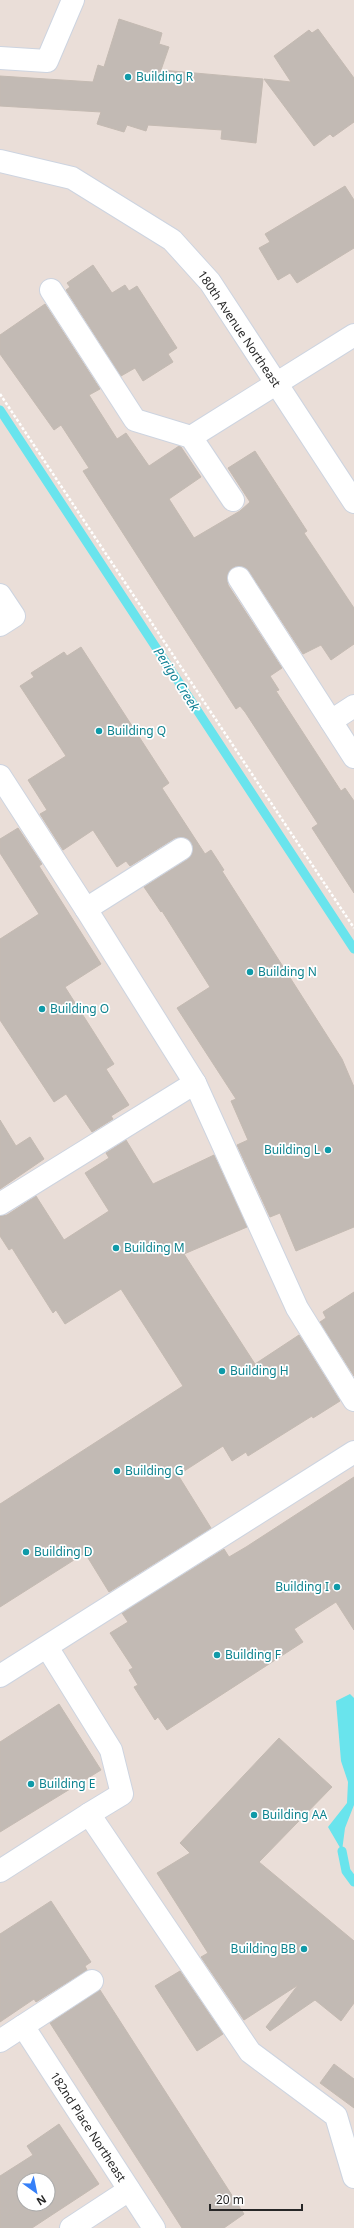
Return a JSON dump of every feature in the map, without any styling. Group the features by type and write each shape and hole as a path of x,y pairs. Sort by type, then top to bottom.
{"street":[{"path":"0,58 47,61 73,0"},
{"name":"180th Avenue Northeast","path":"0,161 72,178 172,240 210,282 354,502"},
{"path":"51,290 136,420 190,437 233,500"},
{"path":"190,437 354,335"},
{"path":"239,578 354,757"},
{"path":"0,595 14,616 0,625"},
{"path":"331,721 354,706"},
{"path":"0,776 86,909 195,1083 297,1308 354,1400"},
{"path":"86,909 180,849"},
{"path":"0,1204 195,1083"},
{"path":"0,1676 354,1452"},
{"path":"0,1871 122,1794 111,1750 46,1647"},
{"path":"89,1814 250,2052 336,2116 354,2177"},
{"path":"0,2041 92,1981"},
{"name":"182nd Place Northeast","path":"23,2026 154,2228"},
{"path":"71,2228 129,2190"}],"path":[{"path":"0,394 354,928"}],"water":[{"path":"350,1694 354,1698 354,1805 345,1828 342,1851 328,1827 347,1803 348,1782 341,1761 336,1701"}],"building":[{"path":"119,19 162,33 159,44 169,47 161,70 263,79 256,143 221,139 222,130 148,125 146,131 127,125 124,132 97,124 101,112 0,106 0,76 93,82 98,65 104,67"},
{"path":"318,29 354,78 354,122 333,137 330,134 314,146 264,79 291,82 274,56 309,30 312,33"},
{"path":"345,186 354,200 354,248 297,283 290,273 278,280 259,248 270,242 265,234"},
{"path":"93,265 112,293 125,285 129,291 137,286 177,348 168,354 173,362 143,381 135,368 121,376 66,290 70,287 67,283"},
{"path":"45,304 100,389 89,395 117,439 126,433 149,466 179,446 201,477 169,499 194,538 240,511 250,502 228,468 255,451 307,531 304,533 354,608 354,644 331,660 321,645 303,654 249,571 244,567 238,566 232,568 228,573 228,585 282,668 270,676 279,690 276,691 341,791 345,788 354,801 354,893 312,828 318,824 245,712 240,706 236,709 83,471 89,468 61,425 54,430 0,354 0,335"},
{"path":"81,647 169,783 162,788 205,854 211,850 224,870 222,871 342,1059 354,1087 354,1227 296,1251 280,1213 270,1217 237,1145 248,1140 231,1101 236,1099 177,1008 210,987 162,911 161,912 144,887 188,859 193,849 191,842 186,838 175,838 130,866 126,861 117,867 93,830 63,850 40,814 47,810 28,780 66,756 20,686 34,677 31,673 64,652 67,656"},
{"path":"18,828 42,864 39,866 101,964 65,987 114,1064 106,1069 129,1105 111,1116 113,1119 92,1132 66,1094 54,1102 0,1020 0,939 39,914 0,853 0,839"},
{"path":"0,1120 16,1146 30,1137 44,1159 0,1189"},
{"path":"126,1140 153,1184 214,1155 247,1227 184,1254 255,1364 299,1335 340,1401 313,1418 312,1416 248,1456 246,1452 232,1461 223,1446 178,1475 211,1528 109,1592 85,1553 0,1607 0,1504 183,1386 121,1289 65,1324 56,1310 53,1313 12,1248 9,1250 0,1236 0,1216 7,1215 36,1196 64,1240 109,1211 85,1173 109,1158 106,1153"},
{"path":"354,1292 354,1376 320,1322 326,1318 323,1312"},
{"path":"354,1477 354,1630 336,1602 294,1629 303,1642 167,1730 158,1717 155,1720 134,1687 138,1685 129,1670 133,1668 110,1633 128,1622 122,1613 224,1549 229,1557"},
{"path":"59,1704 101,1770 0,1832 0,1742"},
{"path":"279,1738 332,1787 259,1862 354,1941 354,2003 341,2021 315,2000 270,2031 266,2027 298,1985 244,2020 201,1957 208,1953 157,1873 190,1853 180,1843"},
{"path":"51,1901 91,1962 85,1966 87,1970 36,2002 34,1999 0,2022 0,1934"},
{"path":"180,1971 223,2034 197,2051 155,1986"},
{"path":"100,1990 244,2214 224,2228 182,2228 50,2023"},
{"path":"334,2064 354,2079 354,2108 320,2083"},
{"path":"59,2124 99,2184 32,2228 0,2228 0,2176 33,2155 27,2146"}],"waterway":[{"name":"Perigo Creek","path":"0,410 354,949"},
{"path":"342,1851 346,1871 354,1882"}],"place":[{"name":"Building R","path":"128,77"},
{"name":"Building Q","path":"99,731"},
{"name":"Building N","path":"250,972"},
{"name":"Building O","path":"42,1009"},
{"name":"Building L","path":"328,1150"},
{"name":"Building M","path":"116,1248"},
{"name":"Building H","path":"222,1371"},
{"name":"Building G","path":"117,1471"},
{"name":"Building D","path":"26,1552"},
{"name":"Building I","path":"337,1587"},
{"name":"Building F","path":"217,1655"},
{"name":"Building E","path":"31,1784"},
{"name":"Building AA","path":"254,1815"},
{"name":"Building BB","path":"304,1949"}]}
